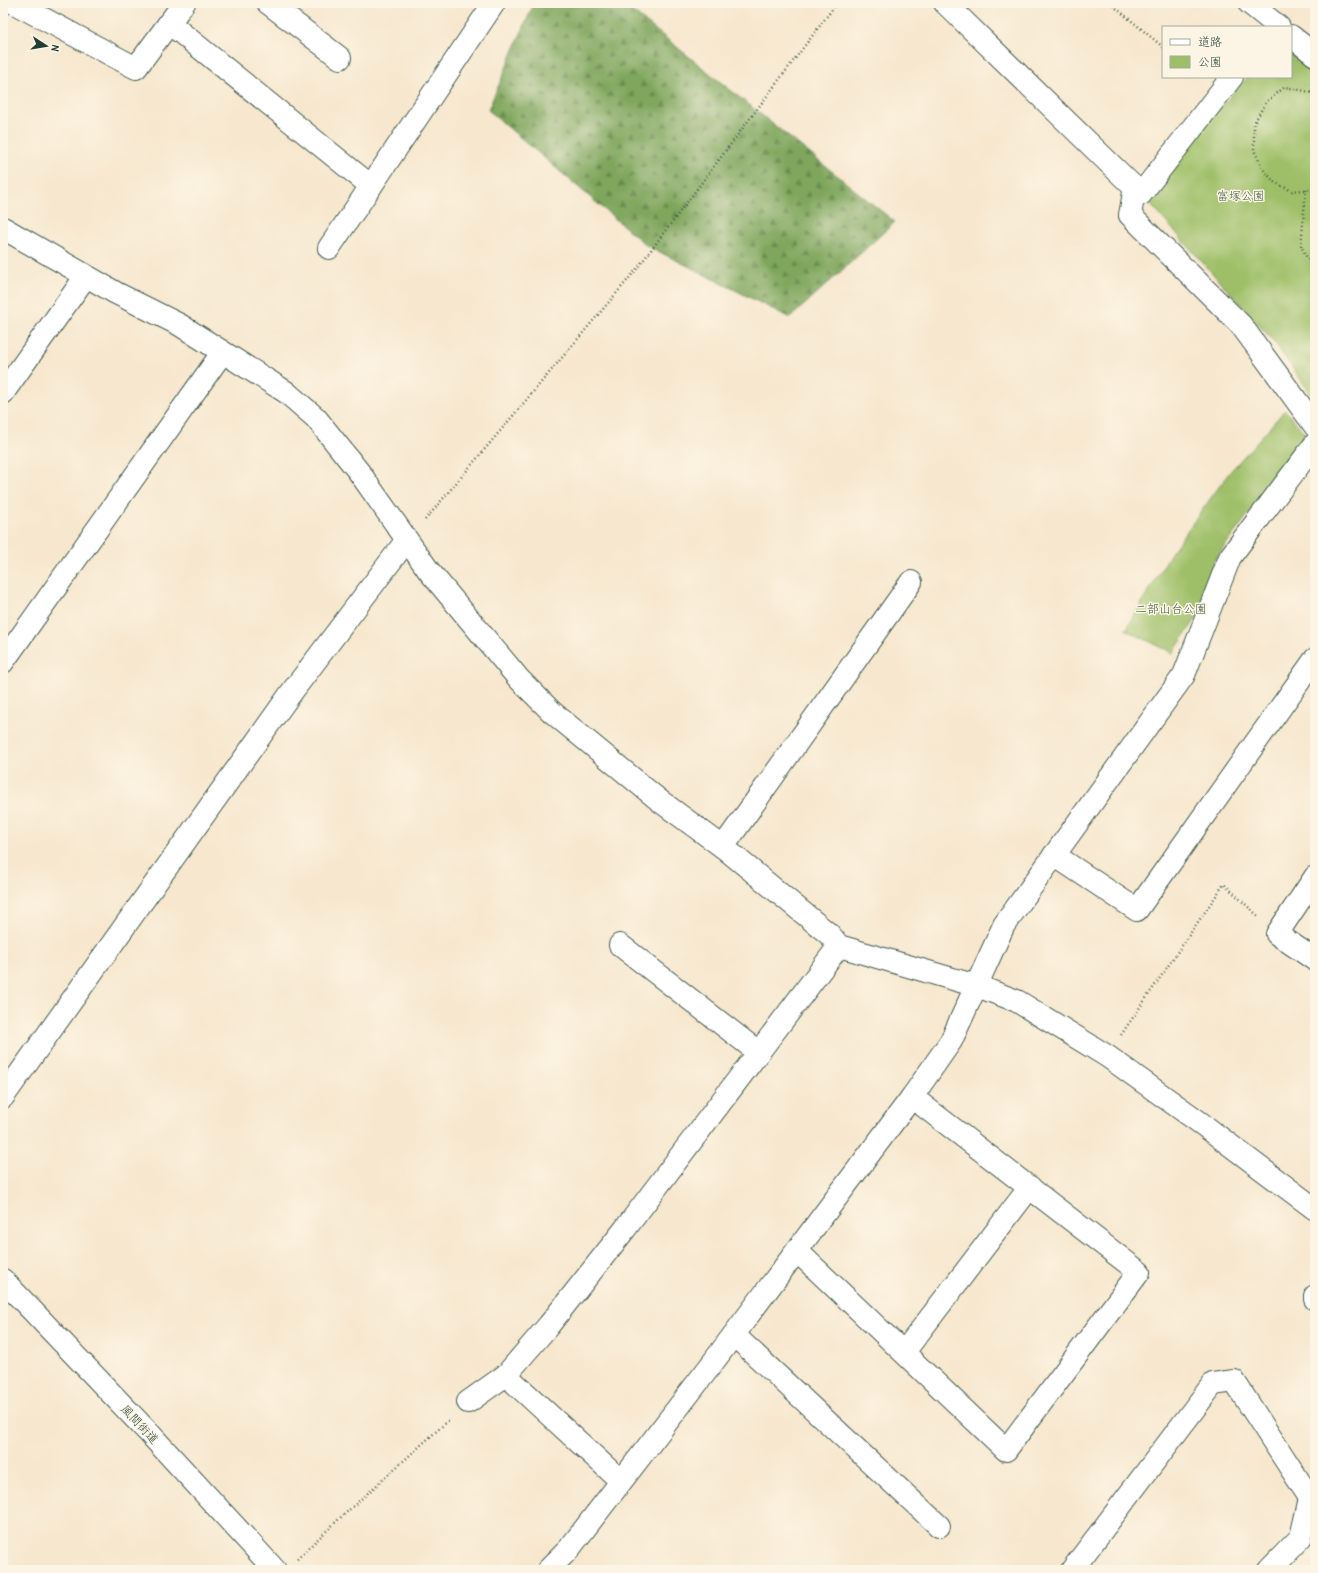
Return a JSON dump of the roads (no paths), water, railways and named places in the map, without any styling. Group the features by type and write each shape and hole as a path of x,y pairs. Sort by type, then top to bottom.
{"street":[{"path":"14,3 136,68 184,3"},
{"path":"268,3 340,58"},
{"path":"330,248 494,3"},
{"path":"945,3 1142,194 1231,78"},
{"path":"1249,3 1275,26"},
{"path":"169,23 371,186"},
{"path":"1292,37 1315,55"},
{"path":"1135,187 1130,215 1241,325 1315,426"},
{"path":"3,228 86,276 180,326 286,392 316,418 359,472 428,571 519,679 552,712 660,801 723,847 830,935 839,946 976,986 1017,1001 1108,1056 1202,1124 1315,1210"},
{"path":"3,393 86,276"},
{"path":"3,662 222,353"},
{"path":"548,1570 569,1549 734,1335 912,1096 951,1041 1004,925 1184,675 1230,557 1315,444"},
{"path":"3,1097 290,693 406,541"},
{"path":"723,847 911,582"},
{"path":"1054,854 1137,910 1315,659"},
{"path":"1315,877 1277,934 1315,960"},
{"path":"620,945 758,1052"},
{"path":"468,1402 506,1375 549,1326 626,1229 839,946"},
{"path":"797,1251 1006,1450 1139,1272 912,1096"},
{"path":"904,1352 1030,1187"},
{"name":"風間街道","path":"3,1280 150,1434 275,1570"},
{"path":"734,1335 939,1526"},
{"path":"506,1375 621,1481"},
{"path":"1072,1570 1213,1384 1234,1381 1310,1498 1301,1537 1269,1570"}],"park label":[{"name":"富塚公園","path":"1241,195"},
{"name":"二部山台公園","path":"1171,608"}]}
